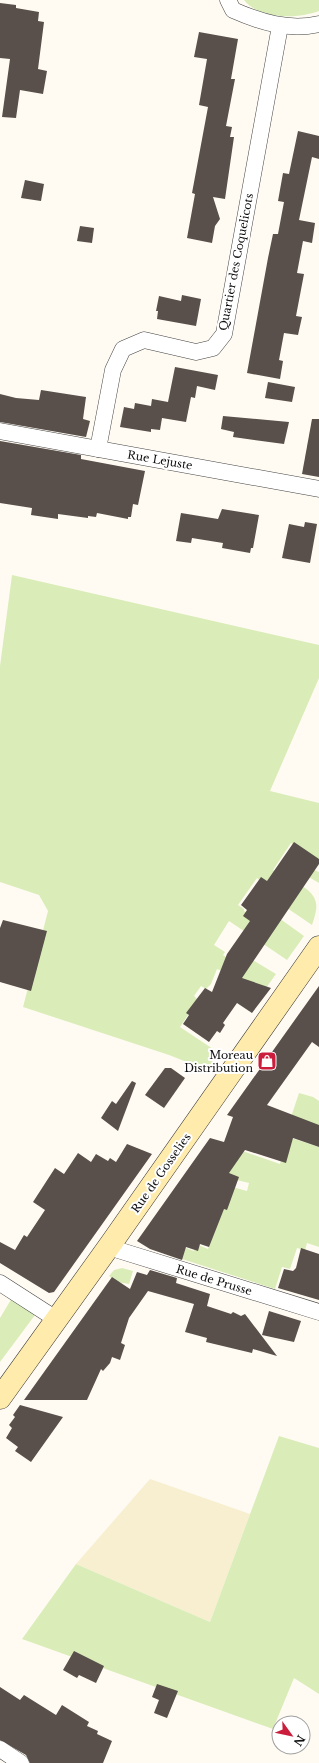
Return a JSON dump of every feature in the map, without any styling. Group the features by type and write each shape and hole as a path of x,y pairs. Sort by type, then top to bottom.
{"main road":[{"name":"Rue de Gosselies","path":"0,1398 110,1245 319,947"}],"street":[{"path":"228,0 233,10 254,19 280,26 306,27 319,24"},
{"name":"Quartier des Coquelicots","path":"98,449 113,370 123,349 144,340 196,352 213,348 224,334 280,26"},
{"name":"Rue Lejuste","path":"0,431 319,488"},
{"name":"Rue de Prusse","path":"110,1245 118,1250 319,1312"},
{"path":"0,1283 56,1319"},
{"path":"0,1749 21,1763"}],"shaded area":[{"path":"150,1479 250,1514 210,1622 76,1564"}],"green space":[{"path":"244,0 319,0 319,11 310,14 279,16 259,11 251,7"},
{"path":"12,575 319,645 319,678 270,791 319,803 319,861 291,843 273,870 299,888 301,885 307,889 316,902 316,912 312,925 287,908 257,878 238,905 270,930 279,918 304,936 287,960 229,921 214,945 225,952 223,955 244,969 251,959 276,974 266,988 217,969 211,984 206,989 201,986 194,996 198,1000 180,1027 219,1053 207,1070 169,1055 23,1007 48,911 39,895 0,882 0,666"},
{"path":"312,869 319,872 319,883 307,876"},
{"path":"299,1093 313,1097 319,1101 319,1126 290,1120"},
{"path":"270,1131 319,1147 319,1247 307,1243 305,1250 297,1248 290,1269 282,1267 275,1289 179,1258 181,1246 194,1251 196,1244 208,1249 229,1186 247,1191 249,1183 224,1177 228,1146 280,1164 283,1153"},
{"path":"122,1268 133,1271 129,1284 117,1282 109,1276 114,1270"},
{"path":"12,1298 32,1310 35,1315 0,1362 0,1318"},
{"path":"279,1436 319,1448 319,1694 294,1678 279,1715 271,1715 271,1728 22,1639 76,1564 210,1622"}],"building":[{"path":"0,3 16,5 16,8 39,12 38,21 44,22 38,69 47,71 43,94 20,90 16,118 2,117 10,59 0,58"},
{"path":"199,32 238,39 231,79 235,79 226,126 232,127 230,137 234,137 225,199 213,197 220,219 215,226 212,243 187,238 195,194 192,193 208,107 199,105 207,59 194,57"},
{"path":"298,131 319,136 319,159 312,157 299,220 315,223 312,243 303,241 297,273 304,274 296,316 302,317 298,335 284,333 279,360 283,361 280,379 247,373 273,234 278,234 284,202 278,201 283,173 289,174"},
{"path":"25,180 44,184 41,201 21,198"},
{"path":"80,226 94,228 92,243 77,241"},
{"path":"182,295 201,299 196,326 157,319 158,311 156,311 159,296 181,301"},
{"path":"175,367 218,375 215,390 197,386 195,398 191,397 186,422 162,418 160,430 151,429 151,432 120,427 124,407 134,409 135,403 151,406 152,399 168,402"},
{"path":"268,382 295,387 292,402 265,398"},
{"path":"41,390 86,397 83,419 90,421 86,437 0,422 0,394 16,398 39,400"},
{"path":"223,416 289,422 284,444 233,437 234,432 221,429"},
{"path":"312,419 319,419 319,477 302,474"},
{"path":"0,441 81,455 81,459 145,471 138,505 133,504 131,517 128,517 128,519 97,513 96,517 88,516 88,518 58,514 58,519 31,515 32,508 0,503"},
{"path":"222,509 259,515 253,548 251,548 250,553 222,548 223,543 192,538 191,543 176,541 181,513 218,519"},
{"path":"305,522 317,524 310,563 282,558 289,524 304,527"},
{"path":"294,842 319,859 319,864 242,978 271,988 252,1013 237,1003 223,1023 225,1025 220,1033 217,1031 209,1042 183,1024 189,1015 186,1013 205,988 212,992 227,954 250,921 243,916 247,910 241,905 261,877 267,881"},
{"path":"3,920 47,931 31,991 0,982 0,928"},
{"path":"319,986 319,1047 312,1042 267,1105 319,1125 319,1147 293,1138 286,1163 245,1150 229,1173 239,1177 227,1210 224,1209 209,1247 200,1244 198,1251 186,1247 182,1260 150,1249 137,1241 210,1138 224,1142 233,1117 227,1115"},
{"path":"165,1068 171,1068 185,1078 164,1108 145,1095"},
{"path":"132,1081 136,1083 118,1131 101,1118 112,1101 116,1104"},
{"path":"127,1144 152,1154 54,1292 49,1293 0,1263 0,1242 15,1250 24,1235 27,1237 45,1210 33,1202 55,1168 64,1174 78,1153 91,1162 96,1154 108,1161 110,1158 116,1162"},
{"path":"301,1248 319,1254 319,1300 278,1288 284,1269 293,1271 296,1268"},
{"path":"150,1270 177,1278 176,1283 210,1294 207,1306 231,1314 233,1312 241,1316 245,1314 277,1356 253,1349 252,1353 206,1342 207,1338 185,1332 194,1304 148,1291 129,1318 121,1343 125,1345 120,1360 112,1357 110,1363 103,1371 101,1369 87,1400 24,1400 112,1277 130,1289 137,1272 147,1275"},
{"path":"269,1311 301,1321 294,1342 262,1335"},
{"path":"20,1405 63,1417 31,1462 15,1451 18,1447 6,1438 12,1428 9,1425 15,1417 13,1415"},
{"path":"74,1651 104,1666 96,1683 79,1675 77,1678 63,1670"},
{"path":"157,1684 178,1691 167,1718 154,1713 159,1700 152,1697"},
{"path":"0,1687 20,1700 24,1695 56,1715 62,1705 89,1722 87,1726 98,1731 97,1734 112,1741 103,1763 30,1763 26,1755 0,1740"}],"place":[{"name":"Moreau Distribution","path":"267,1061"}]}
